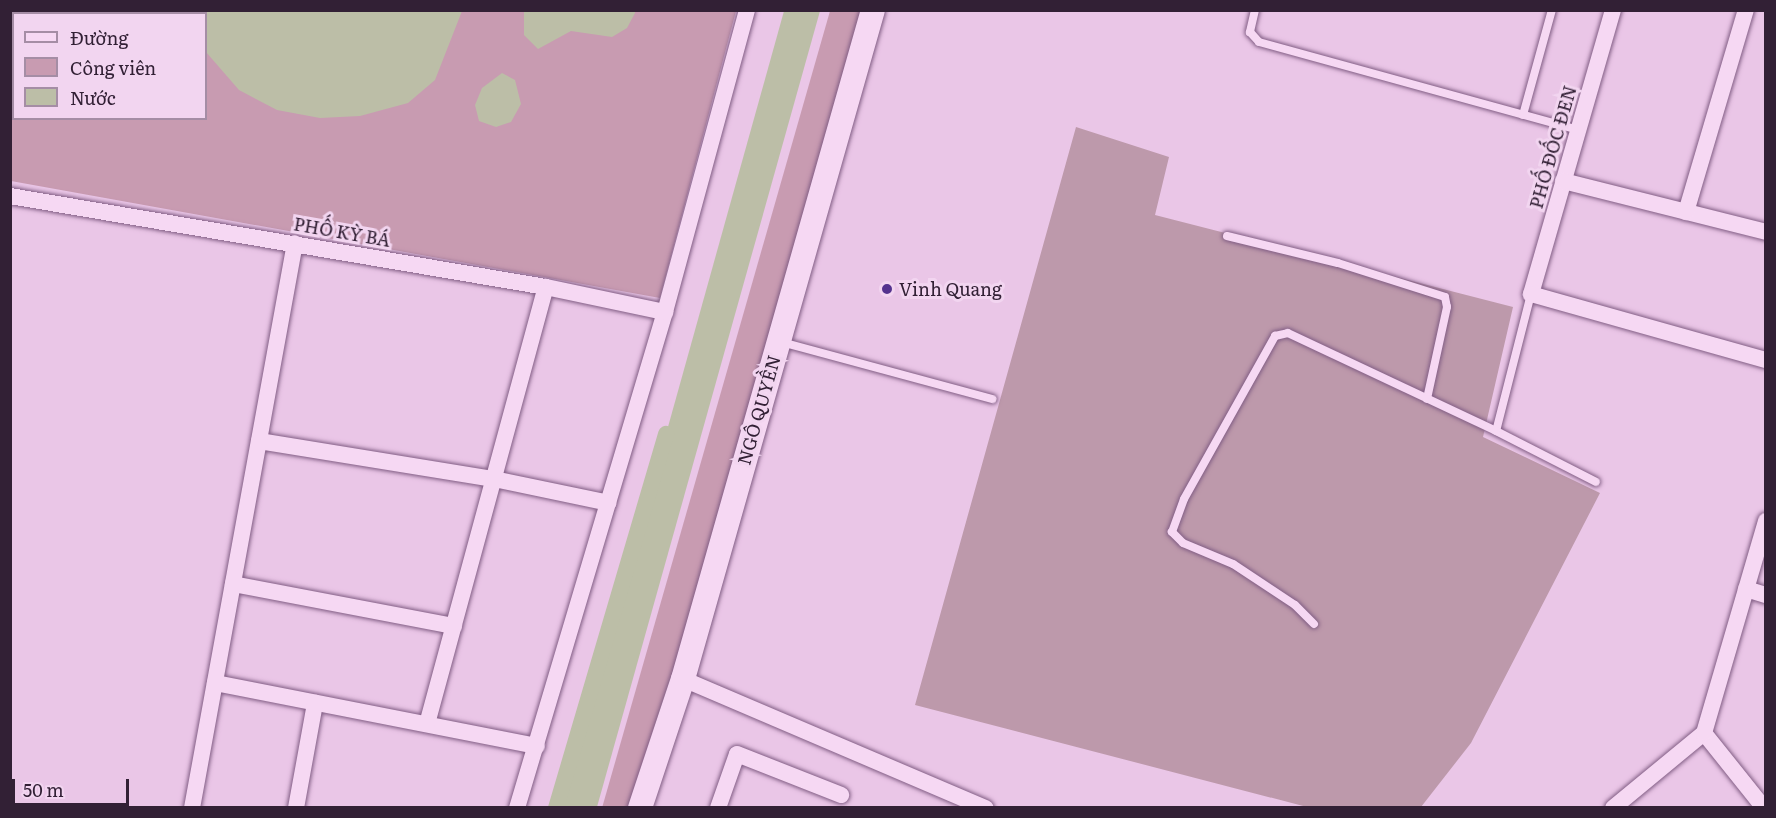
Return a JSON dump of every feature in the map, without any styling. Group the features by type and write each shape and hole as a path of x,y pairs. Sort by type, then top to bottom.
{"street":[{"path":"518,807 665,312 747,10"},
{"name":"NGÔ QUYỀN","path":"640,807 683,679 873,10"},
{"name":"PHỐ ĐỐC ĐEN","path":"1531,294 1613,10"},
{"path":"1686,212 1746,10"},
{"path":"1563,181 1766,232"},
{"name":"PHỐ KỲ BÁ","path":"10,196 546,287 665,312"},
{"path":"192,807 295,243"},
{"path":"427,724 546,287"},
{"path":"1531,294 1766,360"},
{"path":"259,441 494,479 609,503"},
{"path":"1613,807 1704,733 1766,520"},
{"path":"233,584 454,626"},
{"path":"1746,590 1766,595"},
{"path":"683,679 986,807"},
{"path":"215,683 537,746"},
{"path":"296,807 315,703"},
{"path":"1704,733 1764,807"},
{"path":"718,807 737,754 840,795"}],"lane":[{"path":"1255,10 1250,32 1259,42 1578,130"},
{"path":"1523,115 1552,10"},
{"path":"1227,236 1338,264 1445,297 1447,307 1427,399"},
{"path":"1496,431 1531,294"},
{"path":"1314,624 1295,604 1233,564 1176,537 1172,527 1184,499 1272,339 1281,333 1496,431 1596,482"},
{"path":"779,342 992,399"}],"green space":[{"path":"10,11 736,11 660,298 11,181"},
{"path":"830,11 864,11 634,807 602,808"}],"shaded area":[{"path":"1076,127 1169,157 1155,215 1513,307 1483,437 1600,493 1471,743 1421,807 1307,807 915,705"}],"water":[{"path":"189,10 462,11 435,80 408,103 360,116 320,118 277,110 239,90 207,53 207,12"},
{"path":"524,10 635,10 635,13 627,28 612,37 571,31 538,49 524,35"},
{"path":"784,11 820,11 597,807 562,807"},
{"path":"502,73 515,80 521,104 511,122 496,127 479,121 475,105 482,88"}],"waterway":[{"path":"556,808 666,434"}],"place":[{"name":"Vinh Quang","path":"887,289"}]}
